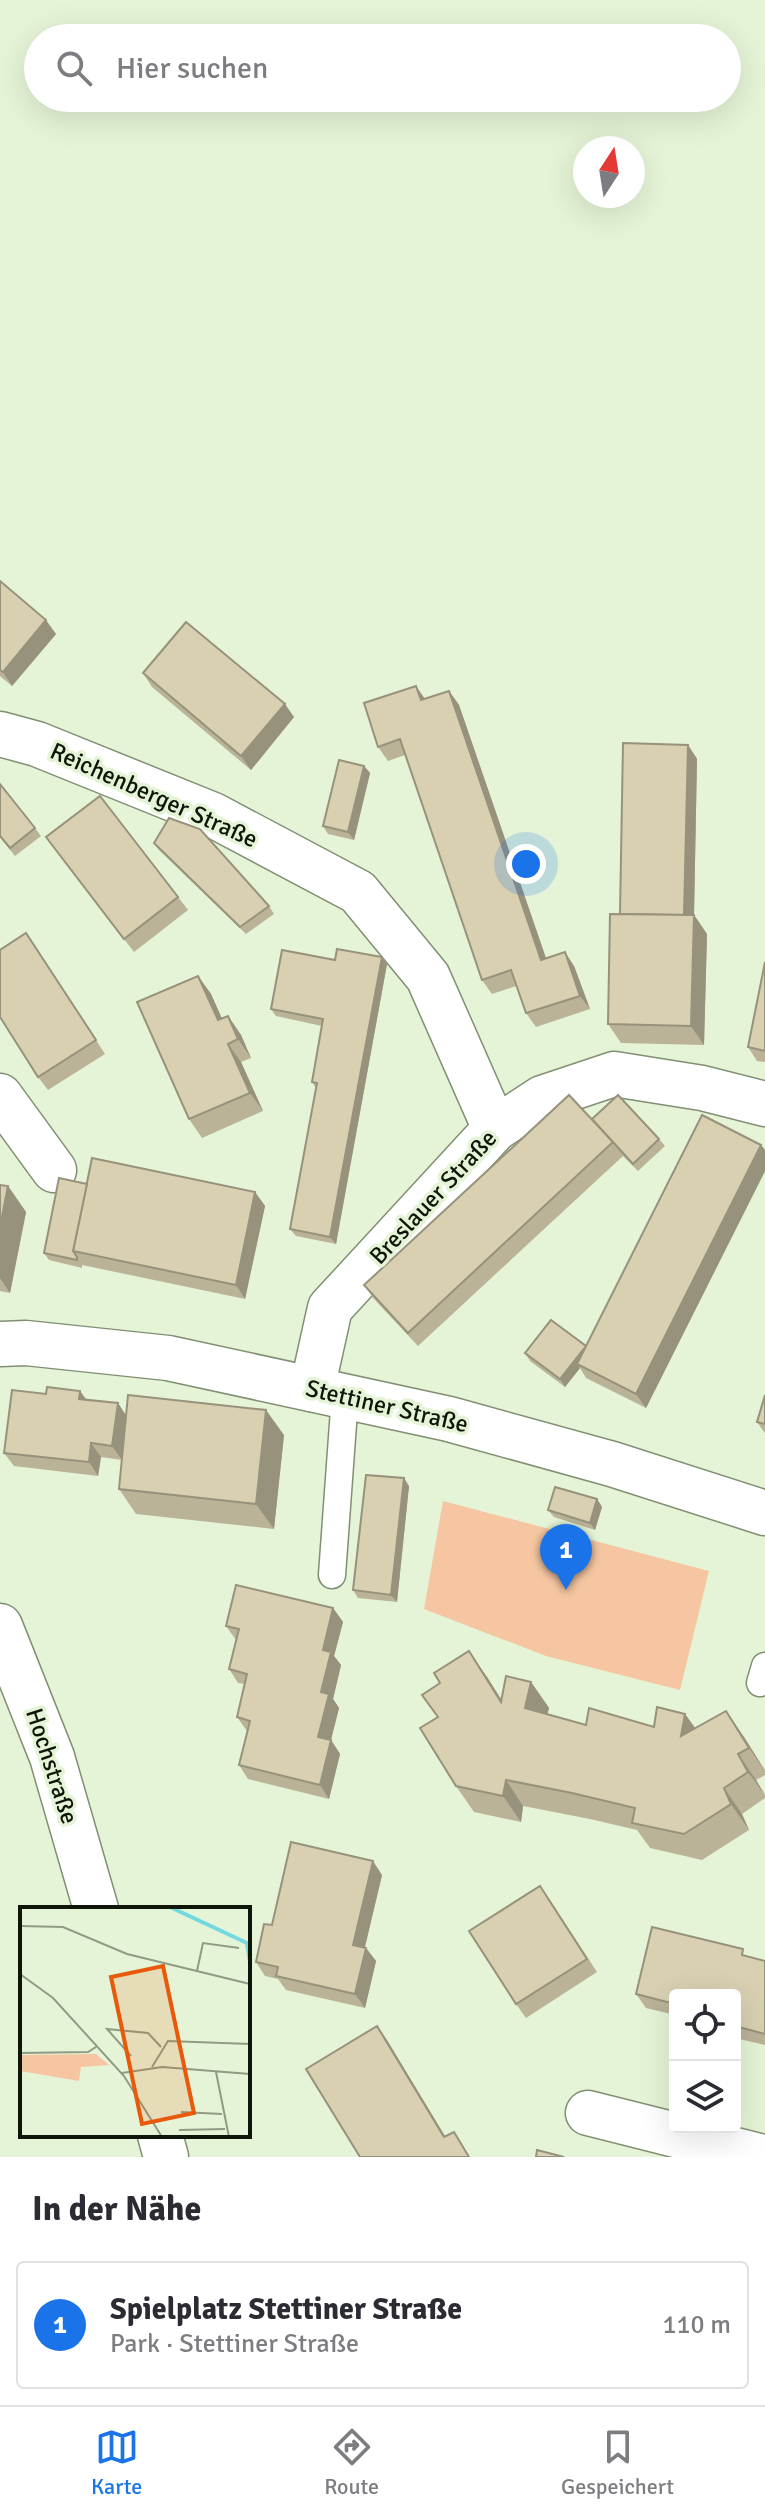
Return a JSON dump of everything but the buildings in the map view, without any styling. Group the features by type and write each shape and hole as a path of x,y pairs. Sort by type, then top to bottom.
{"street":[{"name":"Reichenberger Straße","path":"0,734 37,744 213,815 358,892 428,977 495,1129"},
{"name":"Breslauer Straße","path":"328,1392 330,1308 495,1129 542,1098 614,1074 702,1088 765,1104"},
{"path":"0,1096 54,1170"},
{"name":"Stettiner Straße","path":"0,1344 26,1343 168,1358 328,1392 472,1425 612,1464 765,1513"},
{"name":"Hochstraße","path":"0,1626 52,1757 95,1907"},
{"path":"588,2113 763,2157"},
{"path":"161,2137 166,2157"}],"lane":[{"path":"328,1392 332,1575"}],"shaded area":[{"path":"443,1501 709,1571 680,1690 546,1656 424,1609"}],"place":[{"name":"Spielplatz Stettiner Straße","path":"566,1590"}]}
